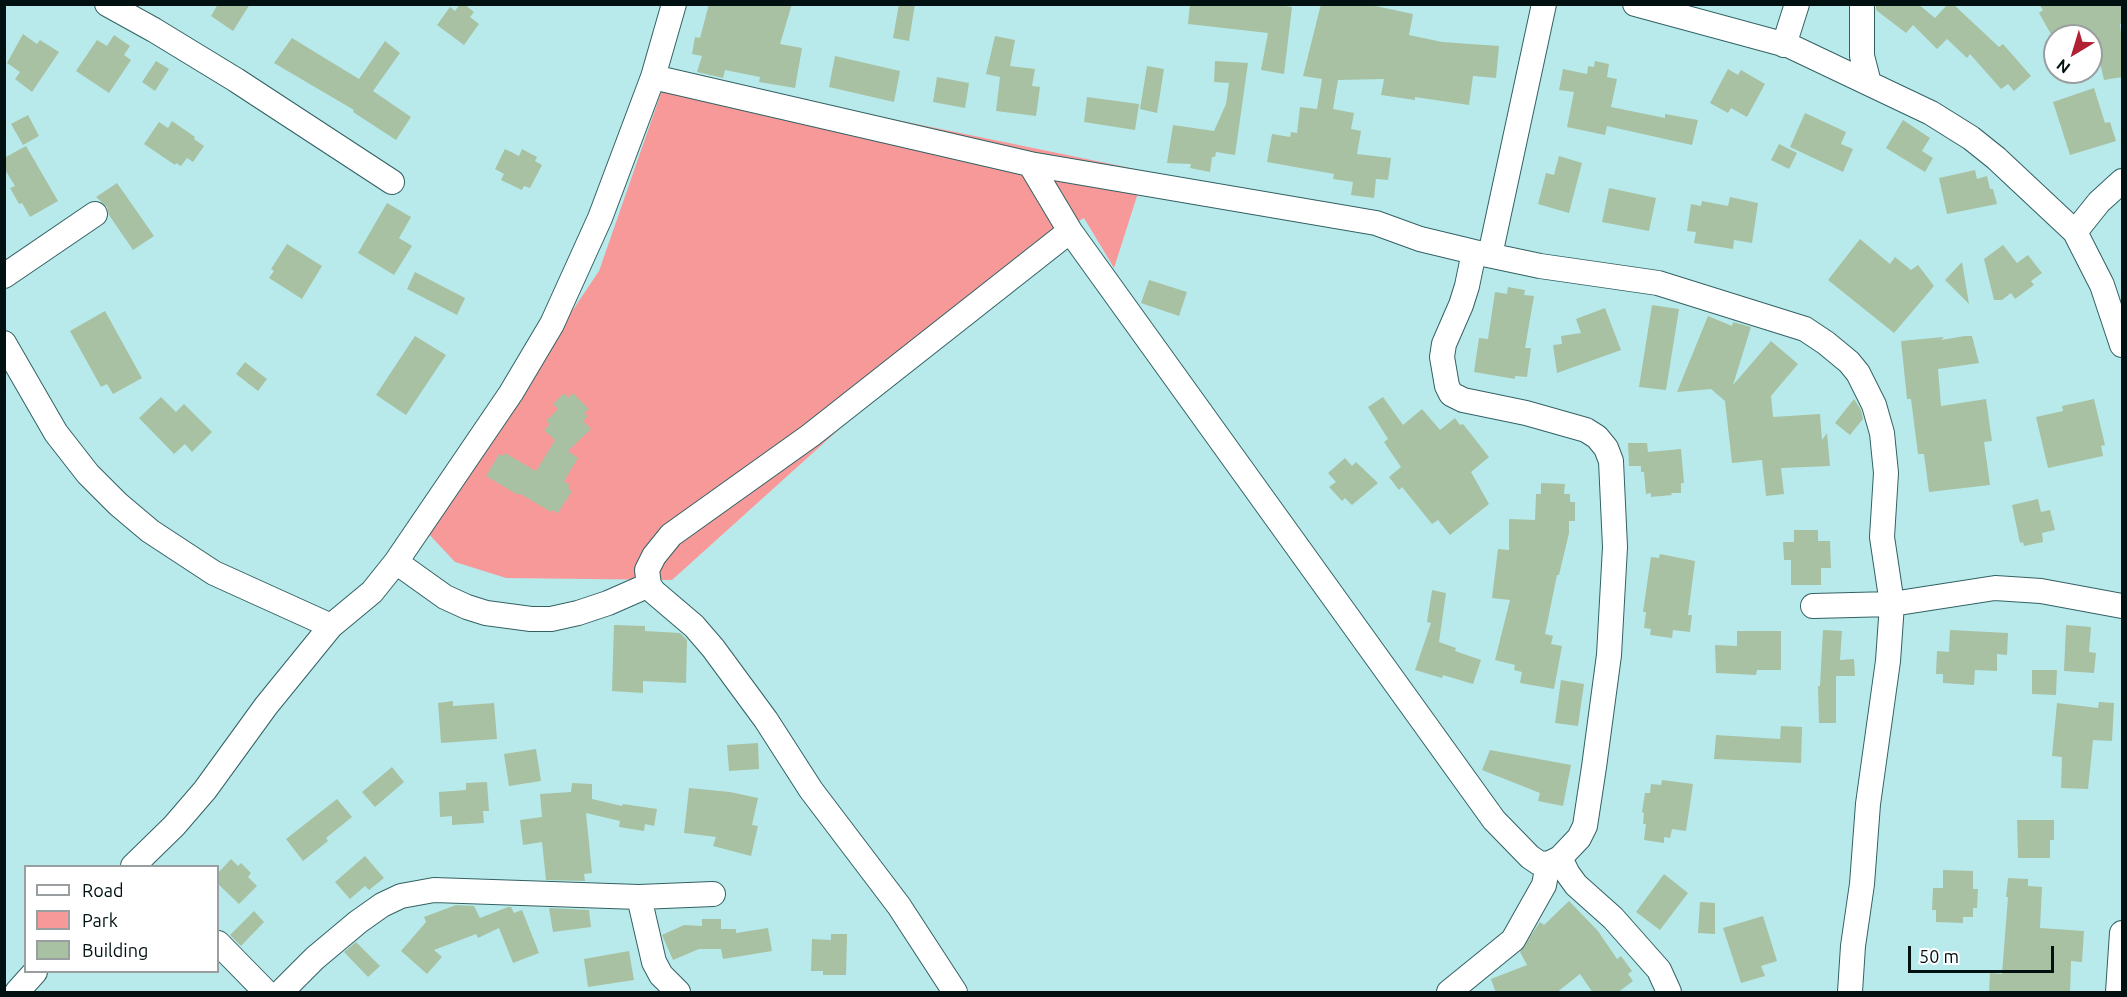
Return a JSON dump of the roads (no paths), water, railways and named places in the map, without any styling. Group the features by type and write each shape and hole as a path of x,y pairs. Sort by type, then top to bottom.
{"street":[{"path":"107,4 236,80 392,182"},
{"path":"137,865 206,790 266,706 331,626 372,592 396,562 511,393 567,295 600,218 653,77 674,4"},
{"path":"1449,993 1513,940 1544,885 1554,861 1573,846 1585,826 1609,655 1615,547 1611,461 1606,448 1597,437 1586,430 1526,413 1463,400 1451,394 1447,386 1442,357 1444,344 1482,253 1544,4"},
{"path":"1635,4 1784,45 1931,113 1971,138 2075,232 2117,309 2122,345"},
{"path":"1784,45 1797,4"},
{"path":"1862,4 1862,56 1869,83"},
{"path":"653,77 1030,164 1376,223 1420,239 1540,266 1658,283 1805,329 1826,342 1858,373 1874,405 1882,433 1886,473 1882,537 1892,604 1888,661 1868,804 1863,884 1853,946 1850,993"},
{"path":"1030,164 1070,231 1494,820 1530,857 1539,863 1554,861"},
{"path":"2075,232 2100,202 2122,181"},
{"path":"4,276 95,214"},
{"path":"955,993 899,906 811,790 766,720 719,657 694,626 661,599 649,585 648,570 654,556 671,535 811,435 1070,231"},
{"path":"4,343 56,433 88,474 118,504 150,531 214,573 331,626"},
{"path":"396,562 445,597 467,607 486,613 531,619 551,619 578,613 649,585"},
{"path":"1814,606 1892,604 1995,588 2041,591 2122,606"},
{"path":"1554,861 1576,885 1613,918 1659,970 1669,993"},
{"path":"281,993 315,958 358,922 382,905 400,896 434,890 639,897 713,894"},
{"path":"639,897 654,962 661,975 678,993"},
{"path":"2118,993 2122,933"},
{"path":"219,944 266,993"},
{"path":"17,993 34,973"}]}
